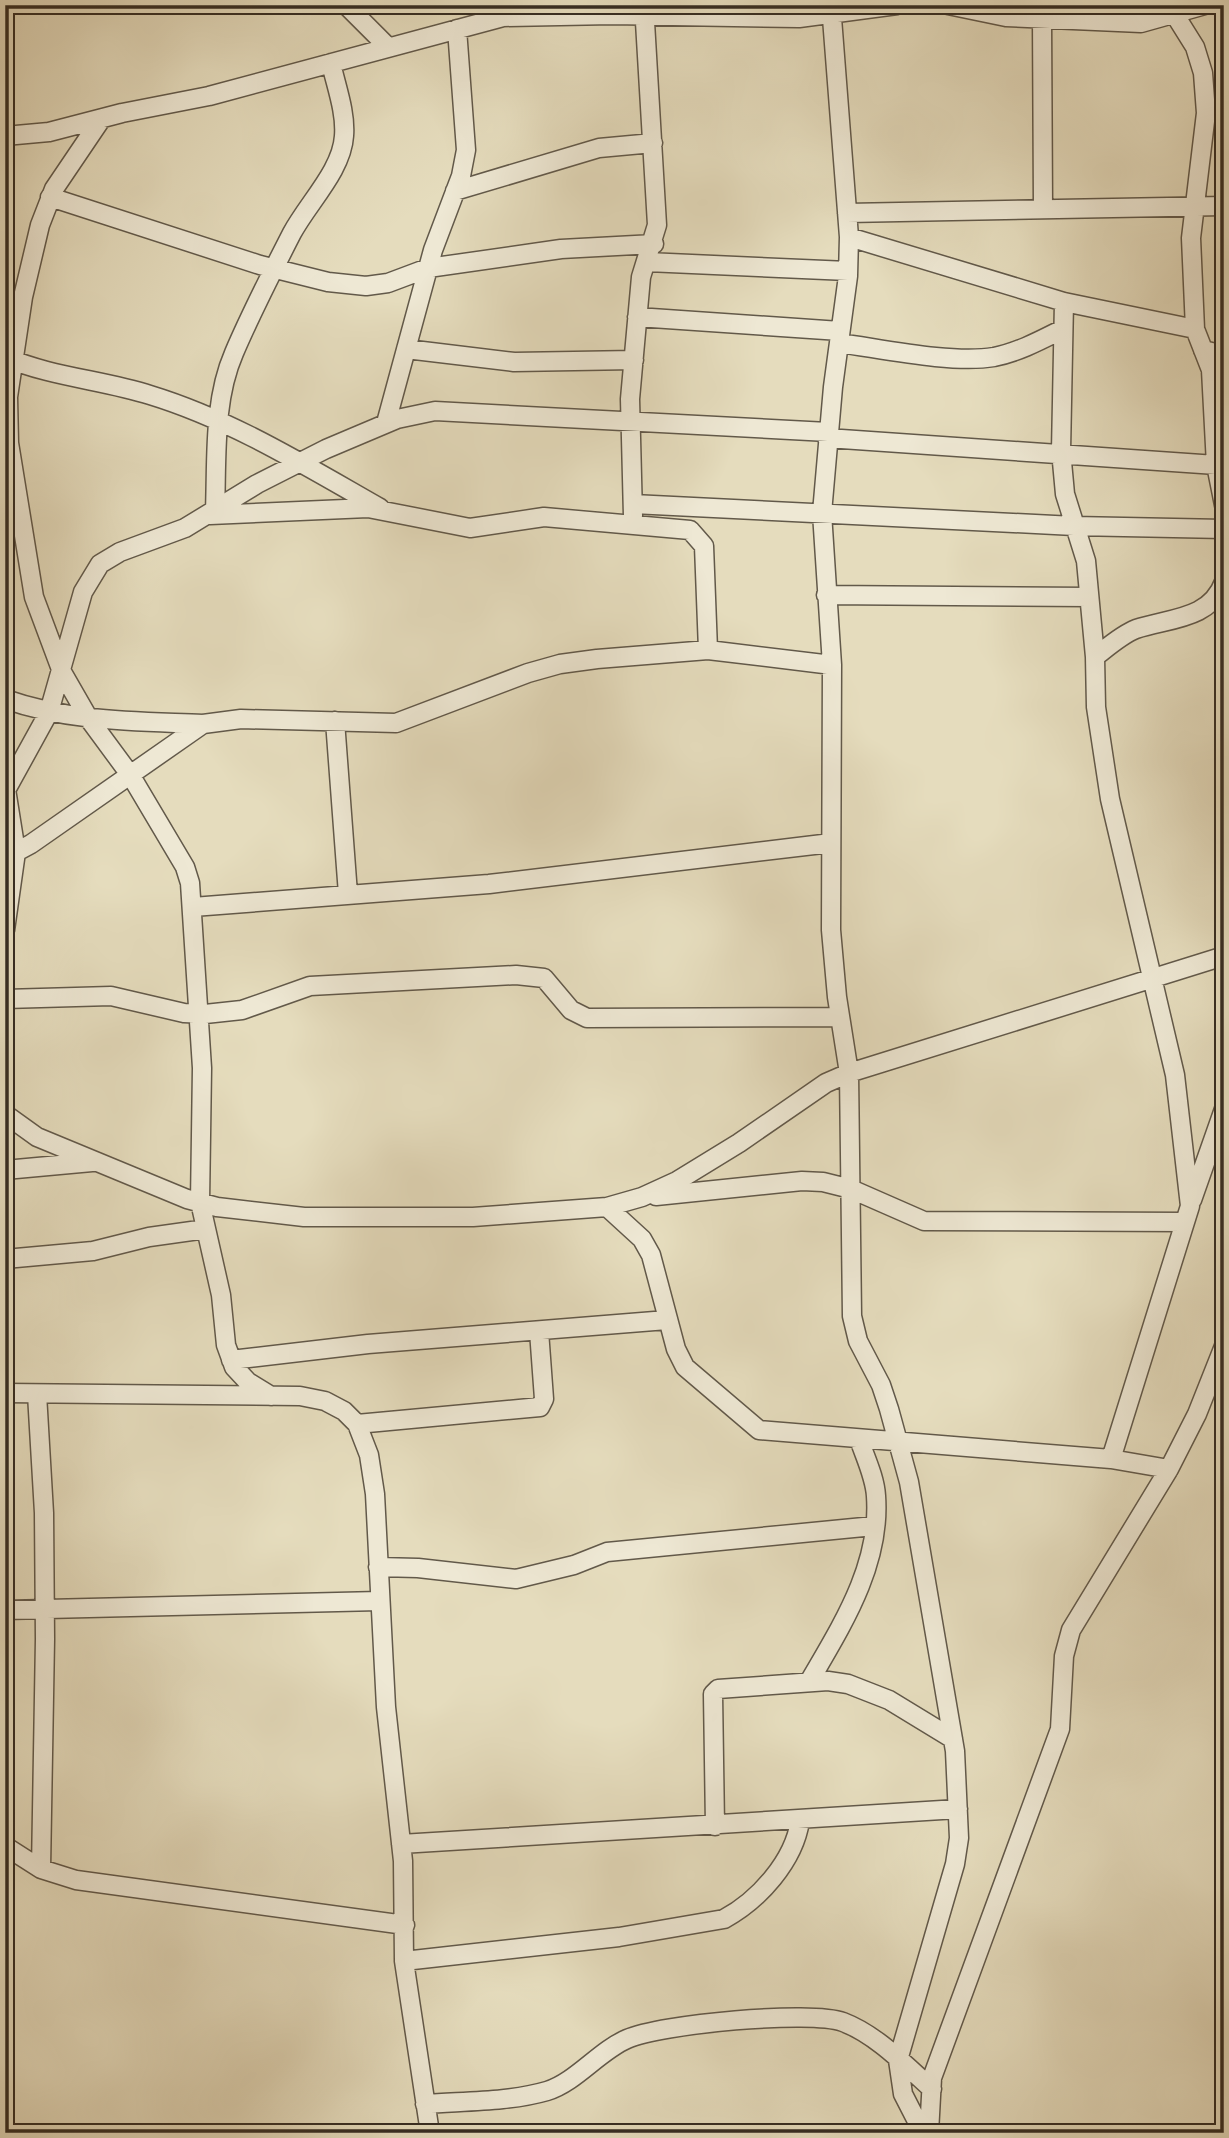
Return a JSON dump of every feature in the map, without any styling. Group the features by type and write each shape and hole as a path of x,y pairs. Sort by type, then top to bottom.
{"street":[{"path":"346,5 388,47"},
{"path":"5,136 49,132 209,96 503,17 645,11 831,11 897,5"},
{"path":"948,5 1006,17 1141,23 1205,5"},
{"path":"633,523 631,420 634,360 641,277 654,244 657,225 645,11"},
{"path":"831,11 849,237 848,271 828,435 822,513 832,665 831,930 849,1073 852,1316 858,1341 881,1385 914,1508 953,1739 958,1809 959,1838 955,1864 898,2060 902,2094 923,2133"},
{"path":"1175,15 1195,47 1203,73 1206,113 1193,206 1195,329 1213,387 1216,465 1224,505"},
{"path":"1042,18 1042,209"},
{"path":"386,423 428,268 466,150 457,29"},
{"path":"211,513 219,421 225,381 233,354 292,233 340,156 344,122 331,63"},
{"path":"102,118 50,197 40,225 9,359 7,448 34,597 62,672 89,719 131,776 185,866 193,907 202,1068 200,1202 221,1295 231,1360 248,1382 271,1396"},
{"path":"455,191 599,148 653,143"},
{"path":"50,197 275,269 328,282 366,286 388,283 428,268 561,249 654,244"},
{"path":"847,213 1224,206"},
{"path":"849,237 1064,302 1195,329"},
{"path":"647,262 848,271"},
{"path":"1064,302 1062,455 1065,494 1086,561 1095,657 1096,707 1110,799 1177,1086 1188,1214"},
{"path":"638,317 840,337 961,358 992,357 1020,350 1063,329"},
{"path":"406,349 514,362 634,360"},
{"path":"1203,350 1224,355"},
{"path":"9,359 149,394 219,421 299,462 383,510"},
{"path":"5,930 11,855 6,789 49,712 90,575 100,564 120,552 166,537 299,462 386,423 418,413 435,411 631,420 1216,465"},
{"path":"633,504 1074,526 1224,529"},
{"path":"211,513 383,510 470,528 544,517 690,530 704,546 708,650"},
{"path":"1095,657 1134,630 1205,609 1219,596 1224,582"},
{"path":"826,595 1089,597"},
{"path":"5,699 49,712 89,719 203,724 241,719 396,723 560,664 708,650 832,665"},
{"path":"335,721 348,894"},
{"path":"11,855 131,776 203,724"},
{"path":"193,907 562,876 831,844"},
{"path":"642,1198 677,1181 826,1083 849,1073 1224,956"},
{"path":"5,999 111,996 199,1013 242,1010 310,986 516,975 544,978 571,1010 587,1018 840,1017"},
{"path":"1111,1459 1224,1109"},
{"path":"5,1114 37,1137 200,1202 261,1214 304,1217 474,1217 607,1207 642,1198 802,1181 850,1189 924,1222 1188,1214"},
{"path":"5,1170 96,1161"},
{"path":"607,1207 642,1239 651,1255 667,1320 685,1367 750,1425 773,1433 1111,1459 1169,1469"},
{"path":"5,1259 93,1251 149,1237 206,1229"},
{"path":"231,1360 368,1344 667,1320"},
{"path":"357,1424 540,1407 544,1399 538,1331"},
{"path":"929,2133 932,2078 1060,1729 1065,1656 1071,1630 1169,1469 1197,1414 1224,1346"},
{"path":"5,1393 300,1396 325,1401 344,1411 357,1424 369,1455 375,1494 386,1707 401,1844 404,1961 430,2133"},
{"path":"37,1394 44,1513 45,1609 41,1870"},
{"path":"809,1682 862,1583 874,1526 876,1496 859,1439"},
{"path":"378,1567 418,1568 523,1579 574,1565 607,1552 874,1526"},
{"path":"5,1610 379,1601"},
{"path":"715,1826 713,1694 725,1686 828,1681 865,1690 889,1700 953,1739"},
{"path":"401,1844 958,1809"},
{"path":"404,1961 619,1937 724,1919 739,1911 783,1864 792,1852 800,1821"},
{"path":"5,1846 41,1870 76,1880 405,1925"},
{"path":"425,2104 531,2095 550,2090 623,2040 672,2026 831,2019 879,2042 932,2089"}]}
